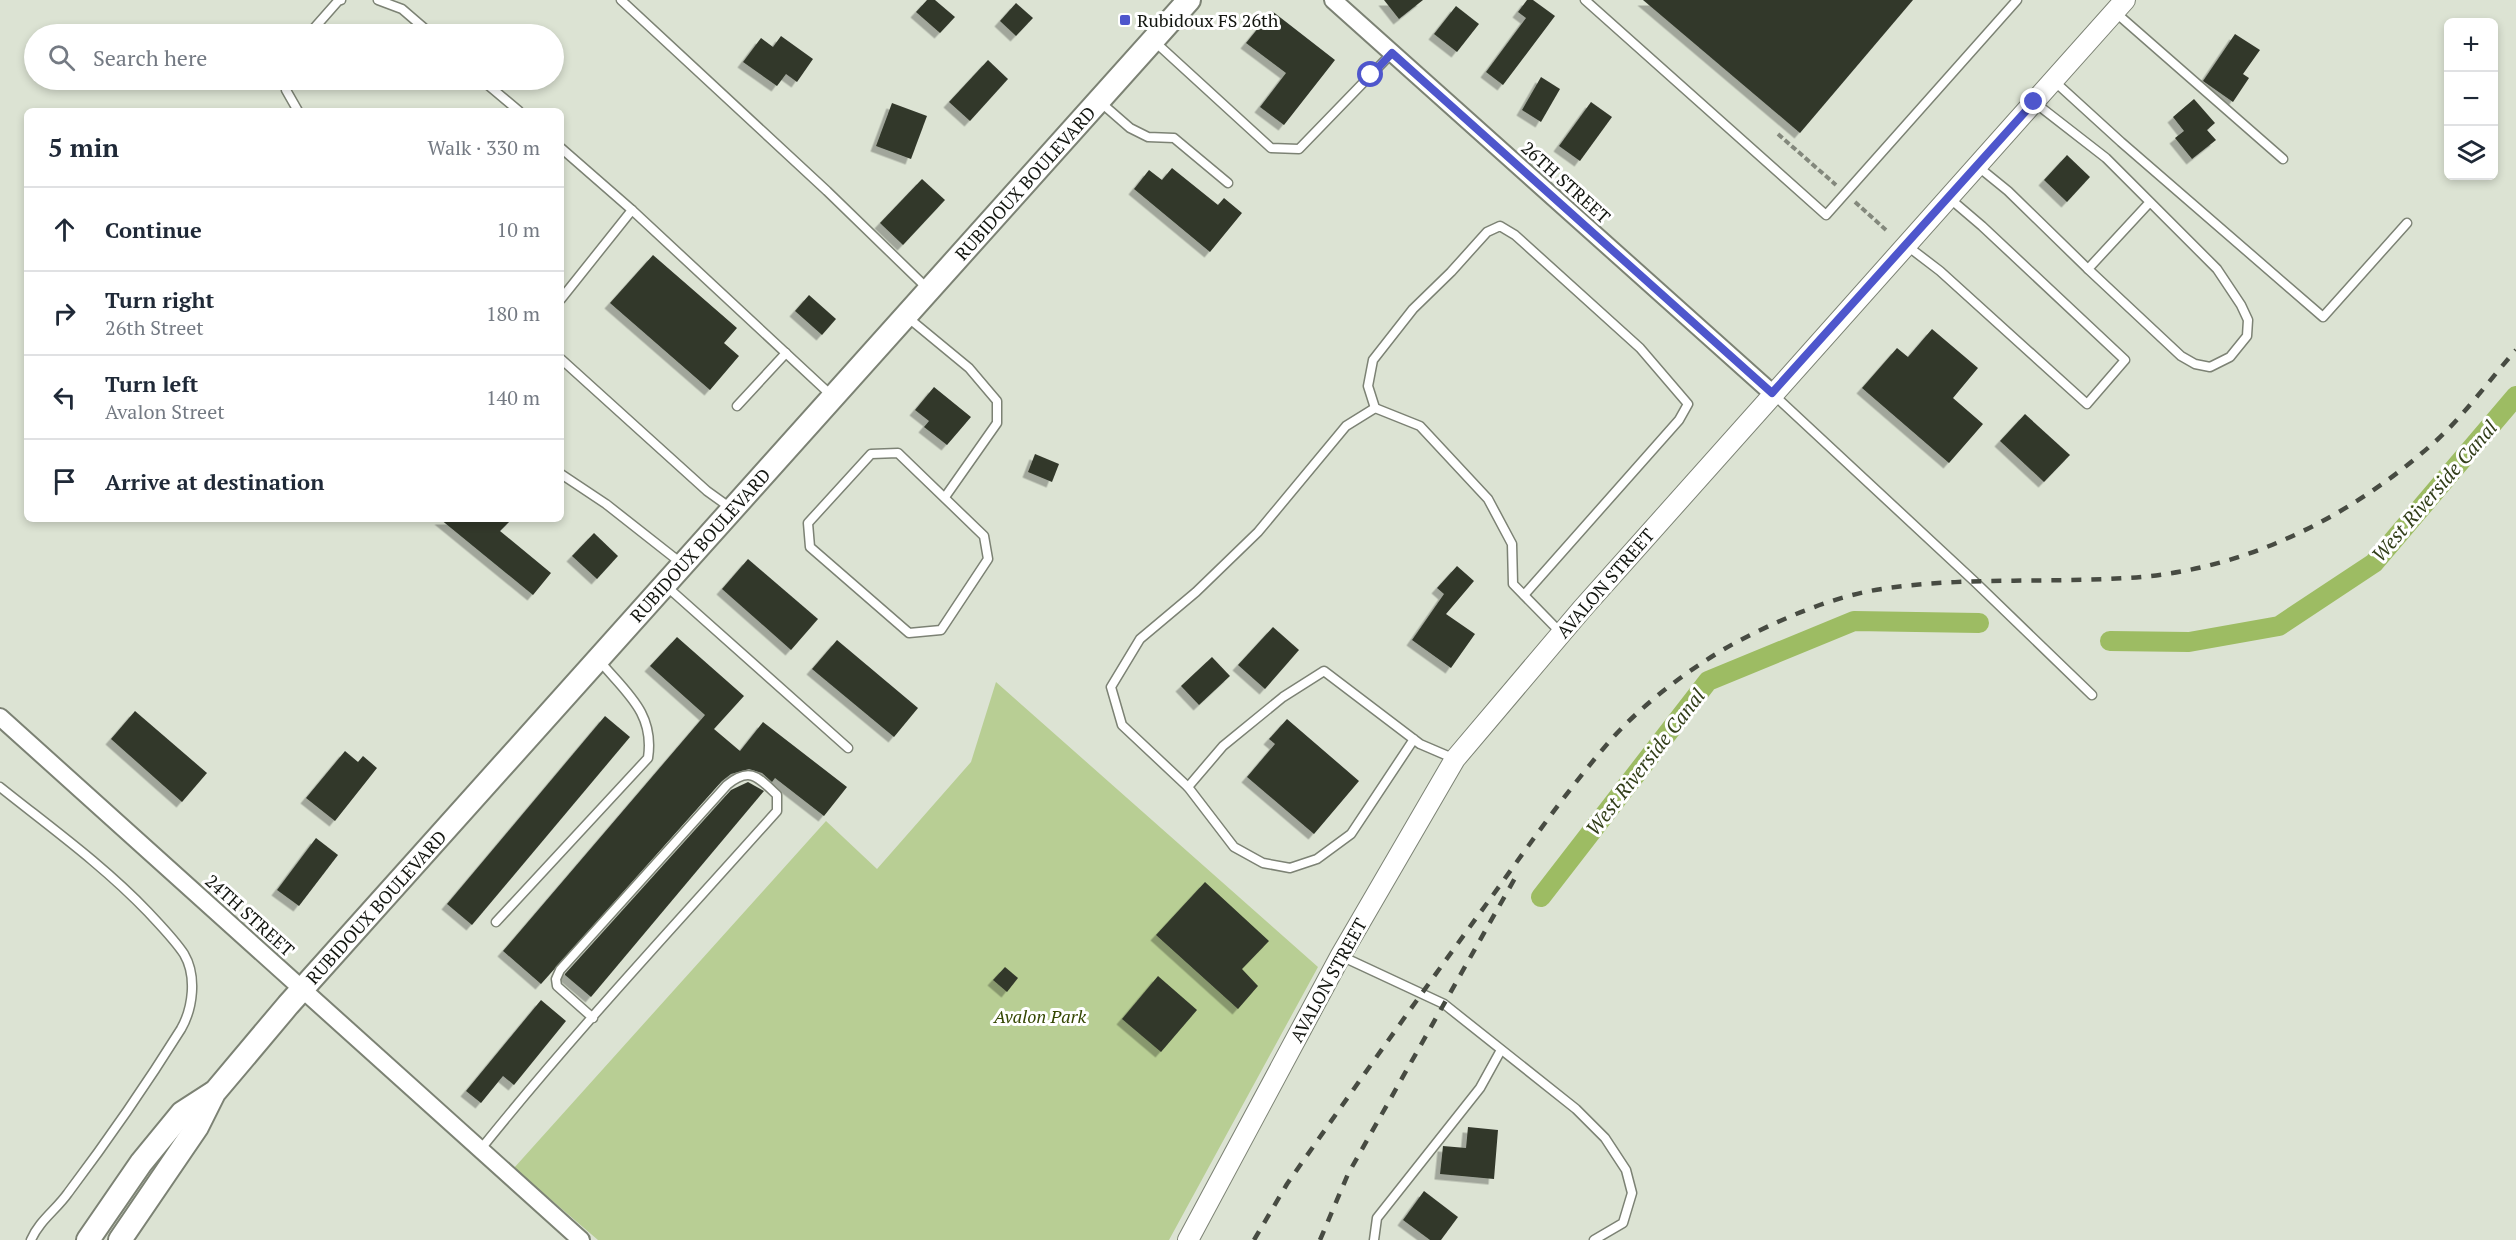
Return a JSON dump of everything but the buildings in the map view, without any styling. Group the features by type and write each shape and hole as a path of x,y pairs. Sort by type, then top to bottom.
{"main road":[{"name":"RUBIDOUX BOULEVARD","path":"120,1240 197,1127 214,1092 303,988 1189,0"},
{"name":"RUBIDOUX BOULEVARD","path":"88,1240 141,1163 182,1113 214,1092"}],"street":[{"name":"26TH STREET","path":"1333,0 1772,393"},
{"name":"AVALON STREET","path":"1188,1240 1341,956 1455,759 1561,633 1772,393 2119,6"},
{"name":"24TH STREET","path":"0,717 580,1240"}],"lane":[{"path":"318,24 341,0"},
{"path":"378,0 402,9 419,24"},
{"path":"621,0 827,191 929,290"},
{"path":"1585,0 1826,215 2017,0"},
{"path":"2119,6 2283,159"},
{"path":"1153,40 1271,148 1299,149 1392,53"},
{"path":"2053,80 2323,317 2407,223"},
{"path":"286,90 296,108"},
{"path":"494,90 515,108"},
{"path":"1099,100 1130,128 1148,137 1174,138 1228,183"},
{"path":"1976,165 2008,191 2088,269 2188,360 2210,367 2230,357 2247,336 2248,320 2241,305 2217,269 2106,158 2034,102"},
{"path":"564,151 632,210 833,397"},
{"path":"1906,244 1940,271 2086,404 2125,360 1948,197"},
{"path":"2088,269 2150,202"},
{"path":"564,294 632,210"},
{"path":"1375,408 1368,386 1373,360 1413,309 1487,232 1500,226 1515,235 1640,348 1688,404 1679,420 1524,595"},
{"path":"906,316 969,368 997,401 997,423 945,496"},
{"path":"737,406 786,353"},
{"path":"564,362 707,491 732,510"},
{"path":"1772,393 1974,580 2092,694"},
{"path":"1375,408 1420,426 1488,499 1512,544 1513,584 1561,633"},
{"path":"1375,408 1346,426 1258,532 1196,592 1140,639 1111,687 1122,725 1188,787 1234,847 1263,863 1290,868 1317,859 1351,834 1414,740"},
{"path":"898,453 945,496 984,536 988,559 941,630 909,633 810,547 808,523 872,454 898,453"},
{"path":"564,476 606,504 682,564"},
{"path":"664,585 848,748"},
{"path":"496,922 648,758 650,742 648,726 639,709 598,659"},
{"path":"1188,787 1223,746 1283,697 1324,671 1414,740 1455,759"},
{"path":"480,1150 522,1098 777,811 777,795 758,777 748,774 737,777 727,785 560,970 557,986 593,1018"},
{"path":"0,787 123,886 161,926 184,955 192,979 189,1015 177,1036 109,1137 66,1197 36,1228 31,1240"},
{"path":"1341,956 1444,1004 1576,1109 1605,1138 1626,1170 1632,1193 1623,1223 1594,1240"},
{"path":"1374,1240 1377,1218 1480,1088 1501,1050"}],"path":[{"path":"1778,134 1886,230"}],"green space":[{"name":"Avalon Park","path":"996,682 1318,967 1169,1240 598,1240 514,1168 826,821 877,869 971,762"}],"waterway":[{"name":"West Riverside Canal","path":"2110,641 2189,642 2279,626 2374,563 2516,396"},
{"name":"West Riverside Canal","path":"1541,897 1708,681 1854,621 1979,623"}],"railway":[{"path":"1254,1240 1287,1184 1561,802 1609,742 1636,714 1700,664 1733,644 1808,609 1868,591 1947,582 2126,578 2169,574 2212,565 2253,552 2332,516 2405,467 2448,429 2516,350"},
{"path":"1320,1240 1348,1174 1519,871"}],"place":[{"name":"Rubidoux FS 26th","path":"1125,20"}],"route":[{"path":"1371,75 1392,53 1772,393 2034,102"}]}
